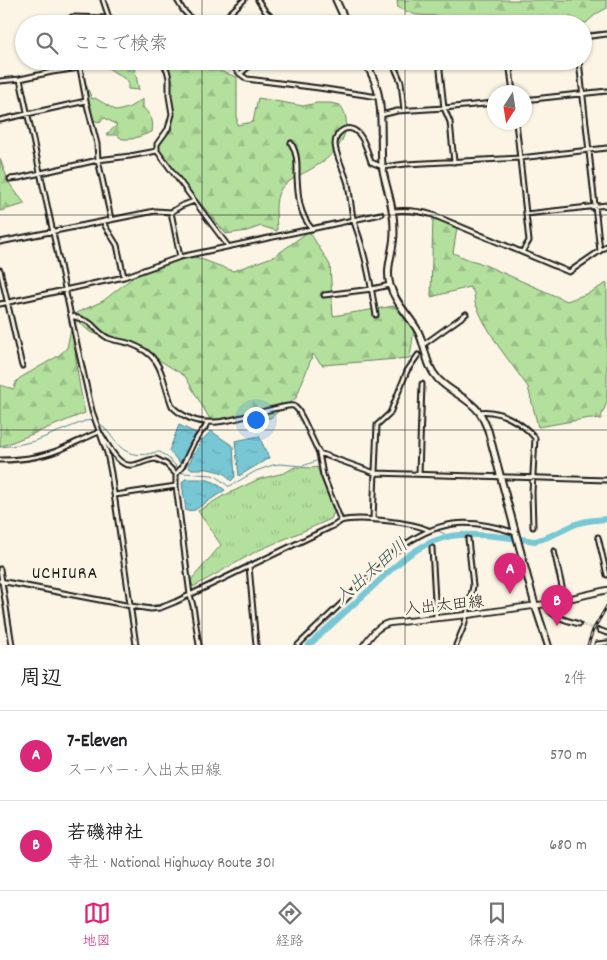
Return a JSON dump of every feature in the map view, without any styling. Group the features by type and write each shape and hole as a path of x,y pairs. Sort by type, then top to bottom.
{"highway":[{"path":"336,0 343,15"},
{"path":"370,70 375,82 381,116 382,167 392,211 394,240 389,271 390,285 395,297 418,331 428,364 438,380 448,389 468,401 479,412 488,430 535,605 548,645"}],"main road":[{"name":"入出太田線","path":"364,645 383,624 546,604 607,590"}],"street":[{"path":"103,0 108,15"},
{"path":"177,0 188,15"},
{"path":"228,15 244,0"},
{"path":"258,0 270,15"},
{"path":"592,36 607,34"},
{"path":"0,81 66,70"},
{"path":"80,70 111,219"},
{"path":"167,70 172,114 168,129 157,144 157,151 228,246"},
{"path":"236,70 247,79 254,81 378,97"},
{"path":"240,74 245,70"},
{"path":"396,70 401,82 404,110"},
{"path":"440,70 444,108 450,122 454,162"},
{"path":"510,70 512,85"},
{"path":"580,70 600,251"},
{"path":"20,79 90,403 106,454 115,495 136,645"},
{"path":"532,99 607,91"},
{"path":"0,120 86,101"},
{"path":"381,116 404,110 487,104"},
{"path":"376,315 363,250 354,220 348,183 336,151 339,132 346,129 354,130 358,133 371,162 382,167 520,158 607,148"},
{"path":"517,130 529,241 522,252"},
{"path":"292,143 296,154 300,208 305,221 312,228"},
{"path":"10,179 98,160 157,151"},
{"path":"0,242 155,211 171,212 194,200"},
{"path":"526,214 607,205"},
{"path":"392,211 424,212 433,215 569,272 607,246"},
{"path":"171,212 180,257"},
{"path":"0,304 124,276 180,257 381,214"},
{"path":"104,221 116,245 124,276"},
{"path":"0,270 22,366"},
{"path":"324,295 390,285"},
{"path":"423,345 466,314"},
{"path":"71,316 90,323 98,332 108,338 132,344 152,357 160,368 175,410 196,421 207,423 292,405 298,410 319,453 323,475 340,520"},
{"path":"373,520 378,425 390,413 407,371 418,355"},
{"path":"419,474 422,384"},
{"path":"479,412 492,412 509,418 520,424 535,438 532,492 533,527"},
{"path":"199,645 190,596 176,474 207,423"},
{"path":"0,460 25,460 38,457 66,448 99,432"},
{"path":"99,432 113,454 125,464 131,466 156,459 166,464 176,474"},
{"path":"319,453 375,473 607,480"},
{"path":"115,495 176,486"},
{"path":"1,580 131,606 150,609 160,608 190,596 336,525 340,520 358,518 420,527 428,530"},
{"path":"298,645 396,551 428,530 444,525 471,523 483,524 516,533"},
{"path":"598,537 607,575"},
{"path":"456,645 467,615 472,586 468,539"},
{"path":"432,548 436,617"},
{"path":"554,551 565,600"},
{"path":"250,566 256,645"},
{"path":"0,569 12,645"},
{"path":"546,604 547,608 557,617 579,624"},
{"path":"599,630 607,633"},
{"path":"597,645 607,643"}],"green space":[{"path":"397,0 607,0 607,8 592,18 592,15 416,15 398,8"},
{"path":"111,70 135,70 139,90 128,89 128,81"},
{"path":"166,70 216,70 237,77 237,125 253,122 258,98 303,106 330,103 342,107 346,127 344,136 335,150 323,162 287,183 279,193 276,204 277,231 261,226 247,231 226,234 157,151 171,119"},
{"path":"82,75 92,99 95,98 117,111 128,108 143,99 143,107 153,124 152,132 132,139 122,139 117,135 106,135 117,125 105,118 99,122 90,119"},
{"path":"0,159 9,183 25,204 0,211"},
{"path":"433,215 458,222 453,253 567,301 589,293 607,283 607,402 601,419 590,418 538,427 528,387 499,347 484,322 470,287 431,297"},
{"path":"309,231 330,265 333,316 394,306 414,329 410,358 322,365 313,354 296,398 270,418 211,421 185,376 141,349 90,332 76,320 75,344 78,378 85,413 0,447 0,385 14,389 16,382 20,378 58,356 67,348 74,314 103,301 147,266 193,256 233,271 275,256"},
{"path":"295,467 317,467 334,512 331,519 257,551 193,587 191,580 221,545 198,511 223,496 259,479 284,473"}],"water":[{"path":"179,425 196,433 180,463 169,451"},
{"path":"211,431 233,446 235,477 231,481 224,473 208,469 190,469 188,465 202,440"},
{"path":"259,436 269,458 239,476 235,441"},
{"path":"185,479 205,479 214,482 225,490 195,510 186,511 182,483"}],"waterway":[{"path":"260,0 273,15"},
{"path":"592,32 607,31"},
{"path":"0,447 35,441 85,421 94,420"},
{"path":"97,422 102,425 123,450 141,455 159,452 169,458 183,473 212,475 228,486 256,471 273,465 303,466 316,461"},
{"path":"3,579 139,605 158,605 170,602 327,527 341,517 368,518"},
{"name":"入出太田川","path":"309,645 395,566 426,544 438,539 460,535 493,536 535,541 580,523 607,519"},
{"path":"424,527 432,528"},
{"path":"436,530 448,537"}],"tunnel":[{"path":"579,624 599,630"}],"railway":[{"path":"588,645 593,630 607,606"}],"place":[{"name":"7-Eleven","path":"510,594"},
{"name":"若磯神社","path":"557,626"}],"district":[{"name":"UCHIURA","path":"65,572"}]}
